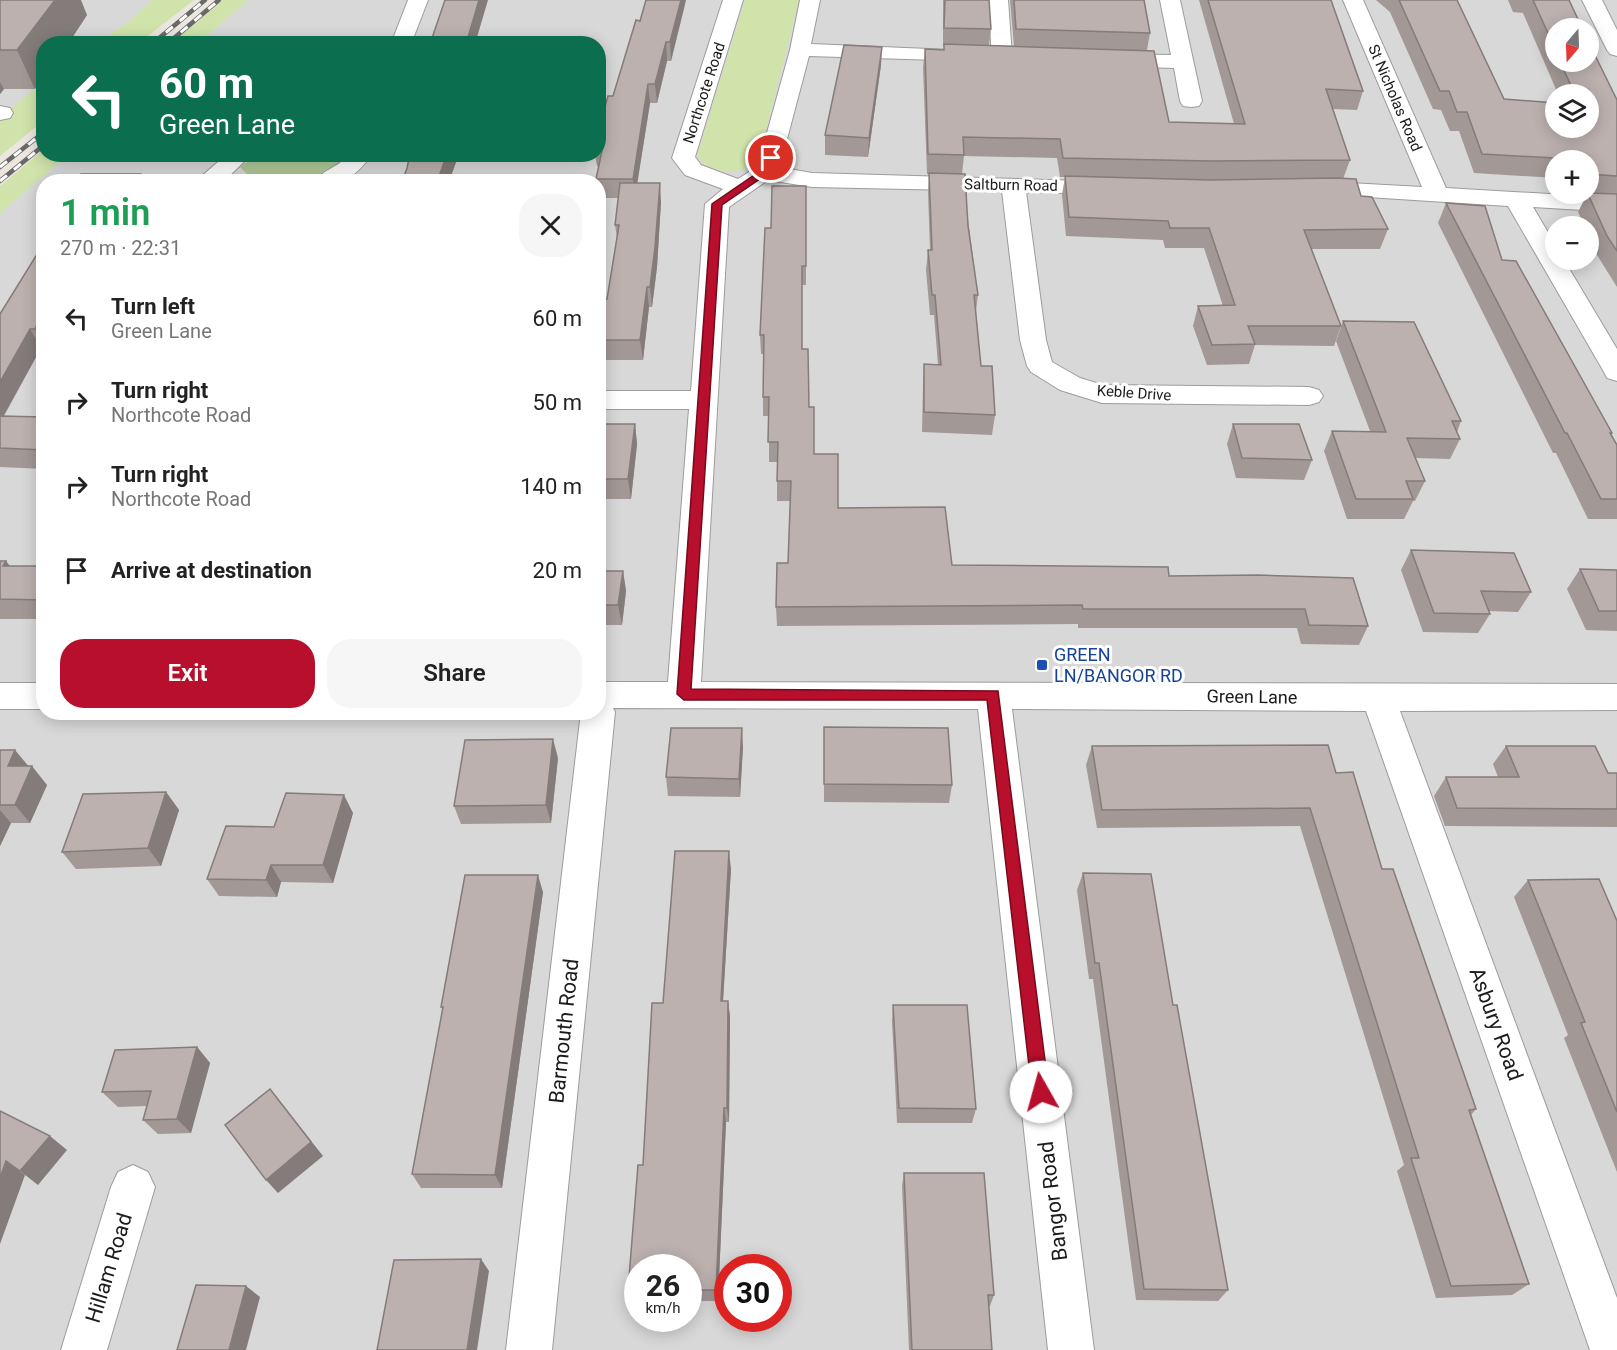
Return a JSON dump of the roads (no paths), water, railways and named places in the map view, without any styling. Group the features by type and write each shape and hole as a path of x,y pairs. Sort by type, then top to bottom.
{"street":[{"path":"404,36 418,0"},
{"name":"Northcote Road","path":"733,0 683,158 693,170 741,188"},
{"path":"684,694 717,204 764,172 771,158 800,50 810,0"},
{"path":"998,0 1002,56"},
{"path":"1170,0 1191,101"},
{"name":"St Nicholas Road","path":"1353,0 1437,195"},
{"path":"1592,0 1617,50"},
{"path":"800,50 1024,57"},
{"path":"1092,59 1183,62"},
{"path":"220,174 232,162"},
{"path":"339,174 354,162"},
{"name":"Saltburn Road","path":"764,172 812,180 1126,188"},
{"name":"Keble Drive","path":"1013,184 1033,340 1040,366 1070,384 1102,394 1309,396"},
{"path":"1296,188 1617,205"},
{"path":"1516,199 1617,372"},
{"path":"606,400 703,400"},
{"name":"Green Lane","path":"606,701 684,694 993,694 1379,699 1617,697"},
{"name":"Bangor Road","path":"993,694 1071,1350"},
{"path":"0,696 36,696"},
{"name":"Asbury Road","path":"1379,699 1612,1350"},
{"name":"Barmouth Road","path":"529,1350 597,720"},
{"name":"Hillam Road","path":"84,1350 133,1187"}],"railway":[{"path":"162,36 205,0"},
{"path":"176,36 219,0"},
{"path":"0,167 36,138"},
{"path":"0,181 36,152"}],"place":[{"name":"GREEN LN/BANGOR RD","path":"1042,665"}]}
